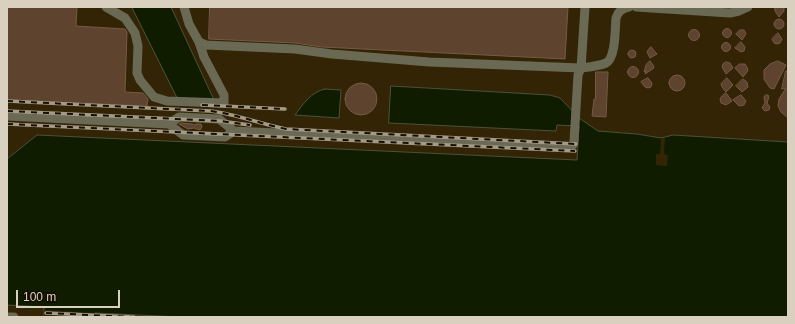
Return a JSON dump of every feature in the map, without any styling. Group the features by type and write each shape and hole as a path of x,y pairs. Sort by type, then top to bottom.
{"lane":[{"path":"106,7 125,18 135,34 138,46 137,73 148,92 154,97 159,100 167,101 224,103 224,95 204,57 199,42 189,24 184,7"},
{"path":"169,124 179,117 219,119 234,131 570,147 573,145 574,141 578,75 581,68 585,7"},
{"path":"199,42 206,45 295,49 332,54 429,62 581,68 605,63 611,59 618,13 629,7"},
{"path":"636,7 730,13 738,12 748,7"},
{"path":"7,116 169,124 183,135 225,137 234,131"},
{"path":"7,317 14,317"}],"shaded area":[{"path":"132,7 171,7 214,100 178,99"},
{"path":"391,86 550,95 560,98 579,118 598,131 637,134 661,138 673,135 788,142 788,317 181,317 95,313 95,317 44,317 44,307 7,305 7,159 37,135 577,160 579,126 557,125 556,131 389,123"},
{"path":"325,89 341,90 339,118 295,115 311,96"}],"pier":[{"path":"661,138 665,138 664,154 668,155 667,166 656,165 656,154 660,154"},
{"path":"44,310 95,313 95,317 44,317"}],"building":[{"path":"7,7 77,7 76,26 125,29 127,32 125,92 143,93 148,99 147,106 7,100"},
{"path":"210,7 568,7 565,59 322,47 295,43 209,39"},
{"path":"775,7 784,7 784,11 779,17 775,11"},
{"path":"777,19 781,19 783,20 783,28 777,29 774,26 774,22"},
{"path":"727,28 732,33 727,38 722,33"},
{"path":"694,29 698,31 700,35 698,39 694,41 690,39 688,35 690,31"},
{"path":"740,30 744,30 746,34 742,40 736,34"},
{"path":"778,33 782,39 780,43 777,44 774,43 772,39"},
{"path":"726,42 731,47 726,52 721,47"},
{"path":"741,42 745,47 744,51 741,52 735,48"},
{"path":"651,47 657,54 650,58 647,52"},
{"path":"630,50 634,50 636,54 634,58 630,58 628,56 628,52"},
{"path":"650,61 654,68 645,74 646,71 644,72 646,65"},
{"path":"778,61 786,65 774,89 770,88 764,79 764,70 770,64"},
{"path":"726,62 730,63 733,68 726,74 722,67"},
{"path":"740,64 745,64 748,69 743,77 735,68"},
{"path":"631,67 635,67 637,68 637,76 631,77 628,74 628,70"},
{"path":"786,71 788,71 788,118 781,112 778,106 779,99 786,88 782,89"},
{"path":"596,72 608,72 606,117 592,116 595,99"},
{"path":"677,75 683,77 685,83 683,89 677,91 671,89 669,83 671,77"},
{"path":"648,78 652,83 651,87 648,88 641,82"},
{"path":"727,78 733,85 726,92 721,84"},
{"path":"743,79 747,82 748,87 742,92 736,86"},
{"path":"361,83 372,88 377,99 372,110 361,115 350,110 345,99 350,88"},
{"path":"726,93 732,101 726,105 721,103 720,99"},
{"path":"741,95 746,101 744,105 741,106 733,100"},
{"path":"766,95 769,97 767,103 770,107 769,110 765,111 762,108 765,103 764,97"},
{"path":"179,124 194,125 201,124 202,127 200,130 194,128 188,129"}],"railway":[{"path":"7,101 210,111 229,114 286,129 576,144"},
{"path":"202,105 285,109"},
{"path":"7,111 220,121 250,125"},
{"path":"7,124 575,151"},
{"path":"46,313 134,317"}]}
